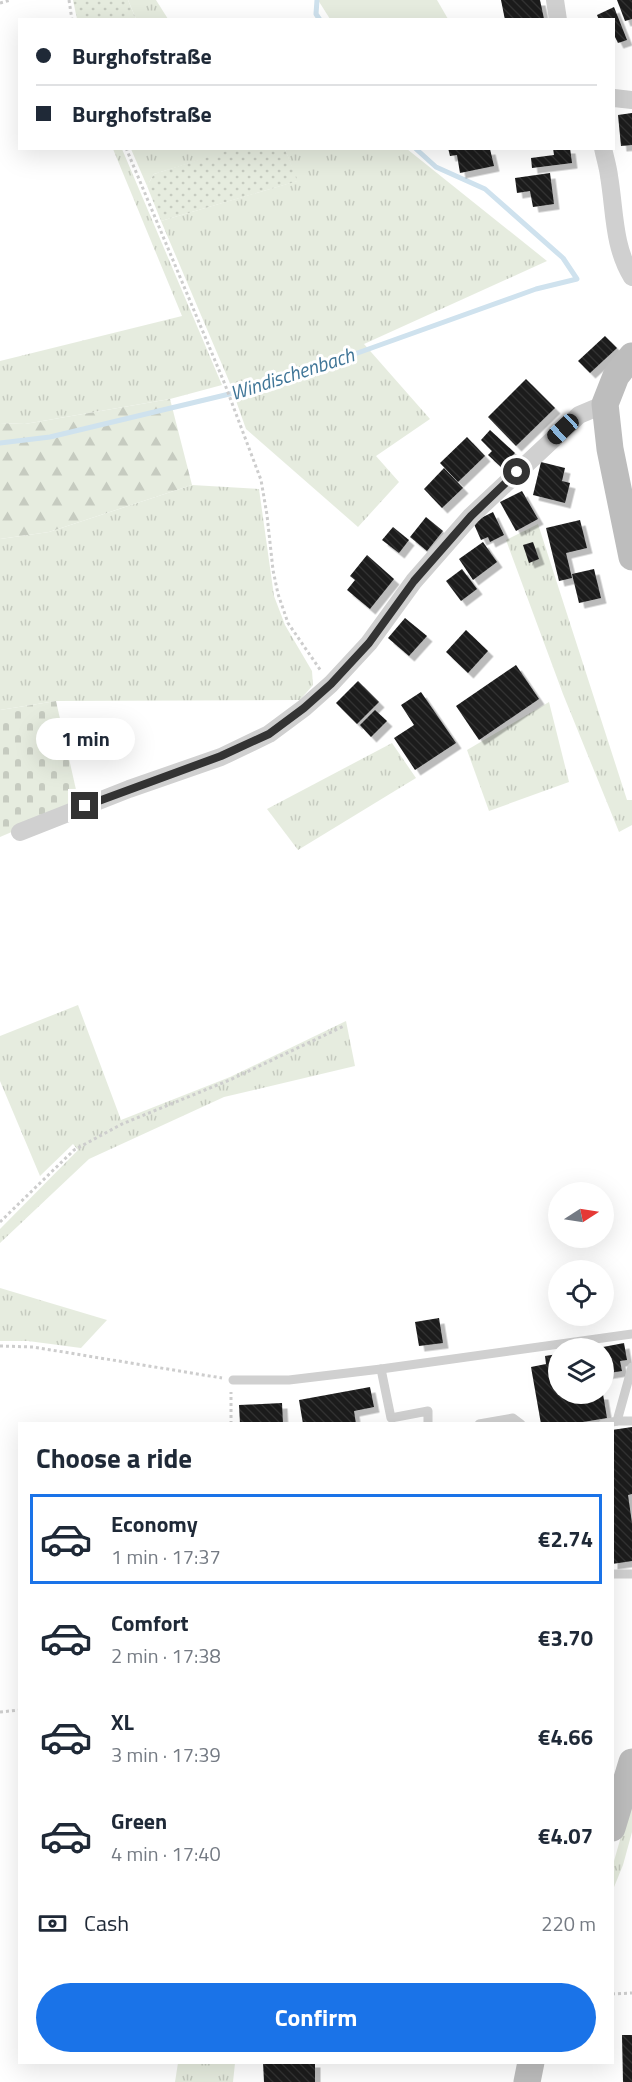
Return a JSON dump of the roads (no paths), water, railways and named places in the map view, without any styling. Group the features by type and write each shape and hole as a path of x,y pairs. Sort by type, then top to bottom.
{"street":[{"path":"555,0 558,18"},
{"path":"615,98 632,100"},
{"path":"603,150 618,247 632,277"},
{"path":"632,356 616,376 605,404 610,449 632,557"},
{"path":"20,832 221,756 269,734 331,684 369,643 414,581 471,516 579,414 605,404"},
{"path":"614,1821 632,1762"},
{"path":"527,2082 531,2064"}],"lane":[{"path":"233,1380 289,1380 381,1370 632,1334"},
{"path":"617,1421 632,1367"},
{"path":"381,1370 391,1418 428,1411 428,1422"},
{"path":"490,1422 513,1418 518,1422"},
{"path":"612,1422 632,1420"},
{"path":"614,1574 632,1574"}],"waterway":[{"path":"317,0 316,14 319,18"},
{"name":"Windischenbach","path":"0,443 50,437 271,384 536,289 577,279 563,258 485,189 436,167 417,150"}]}
